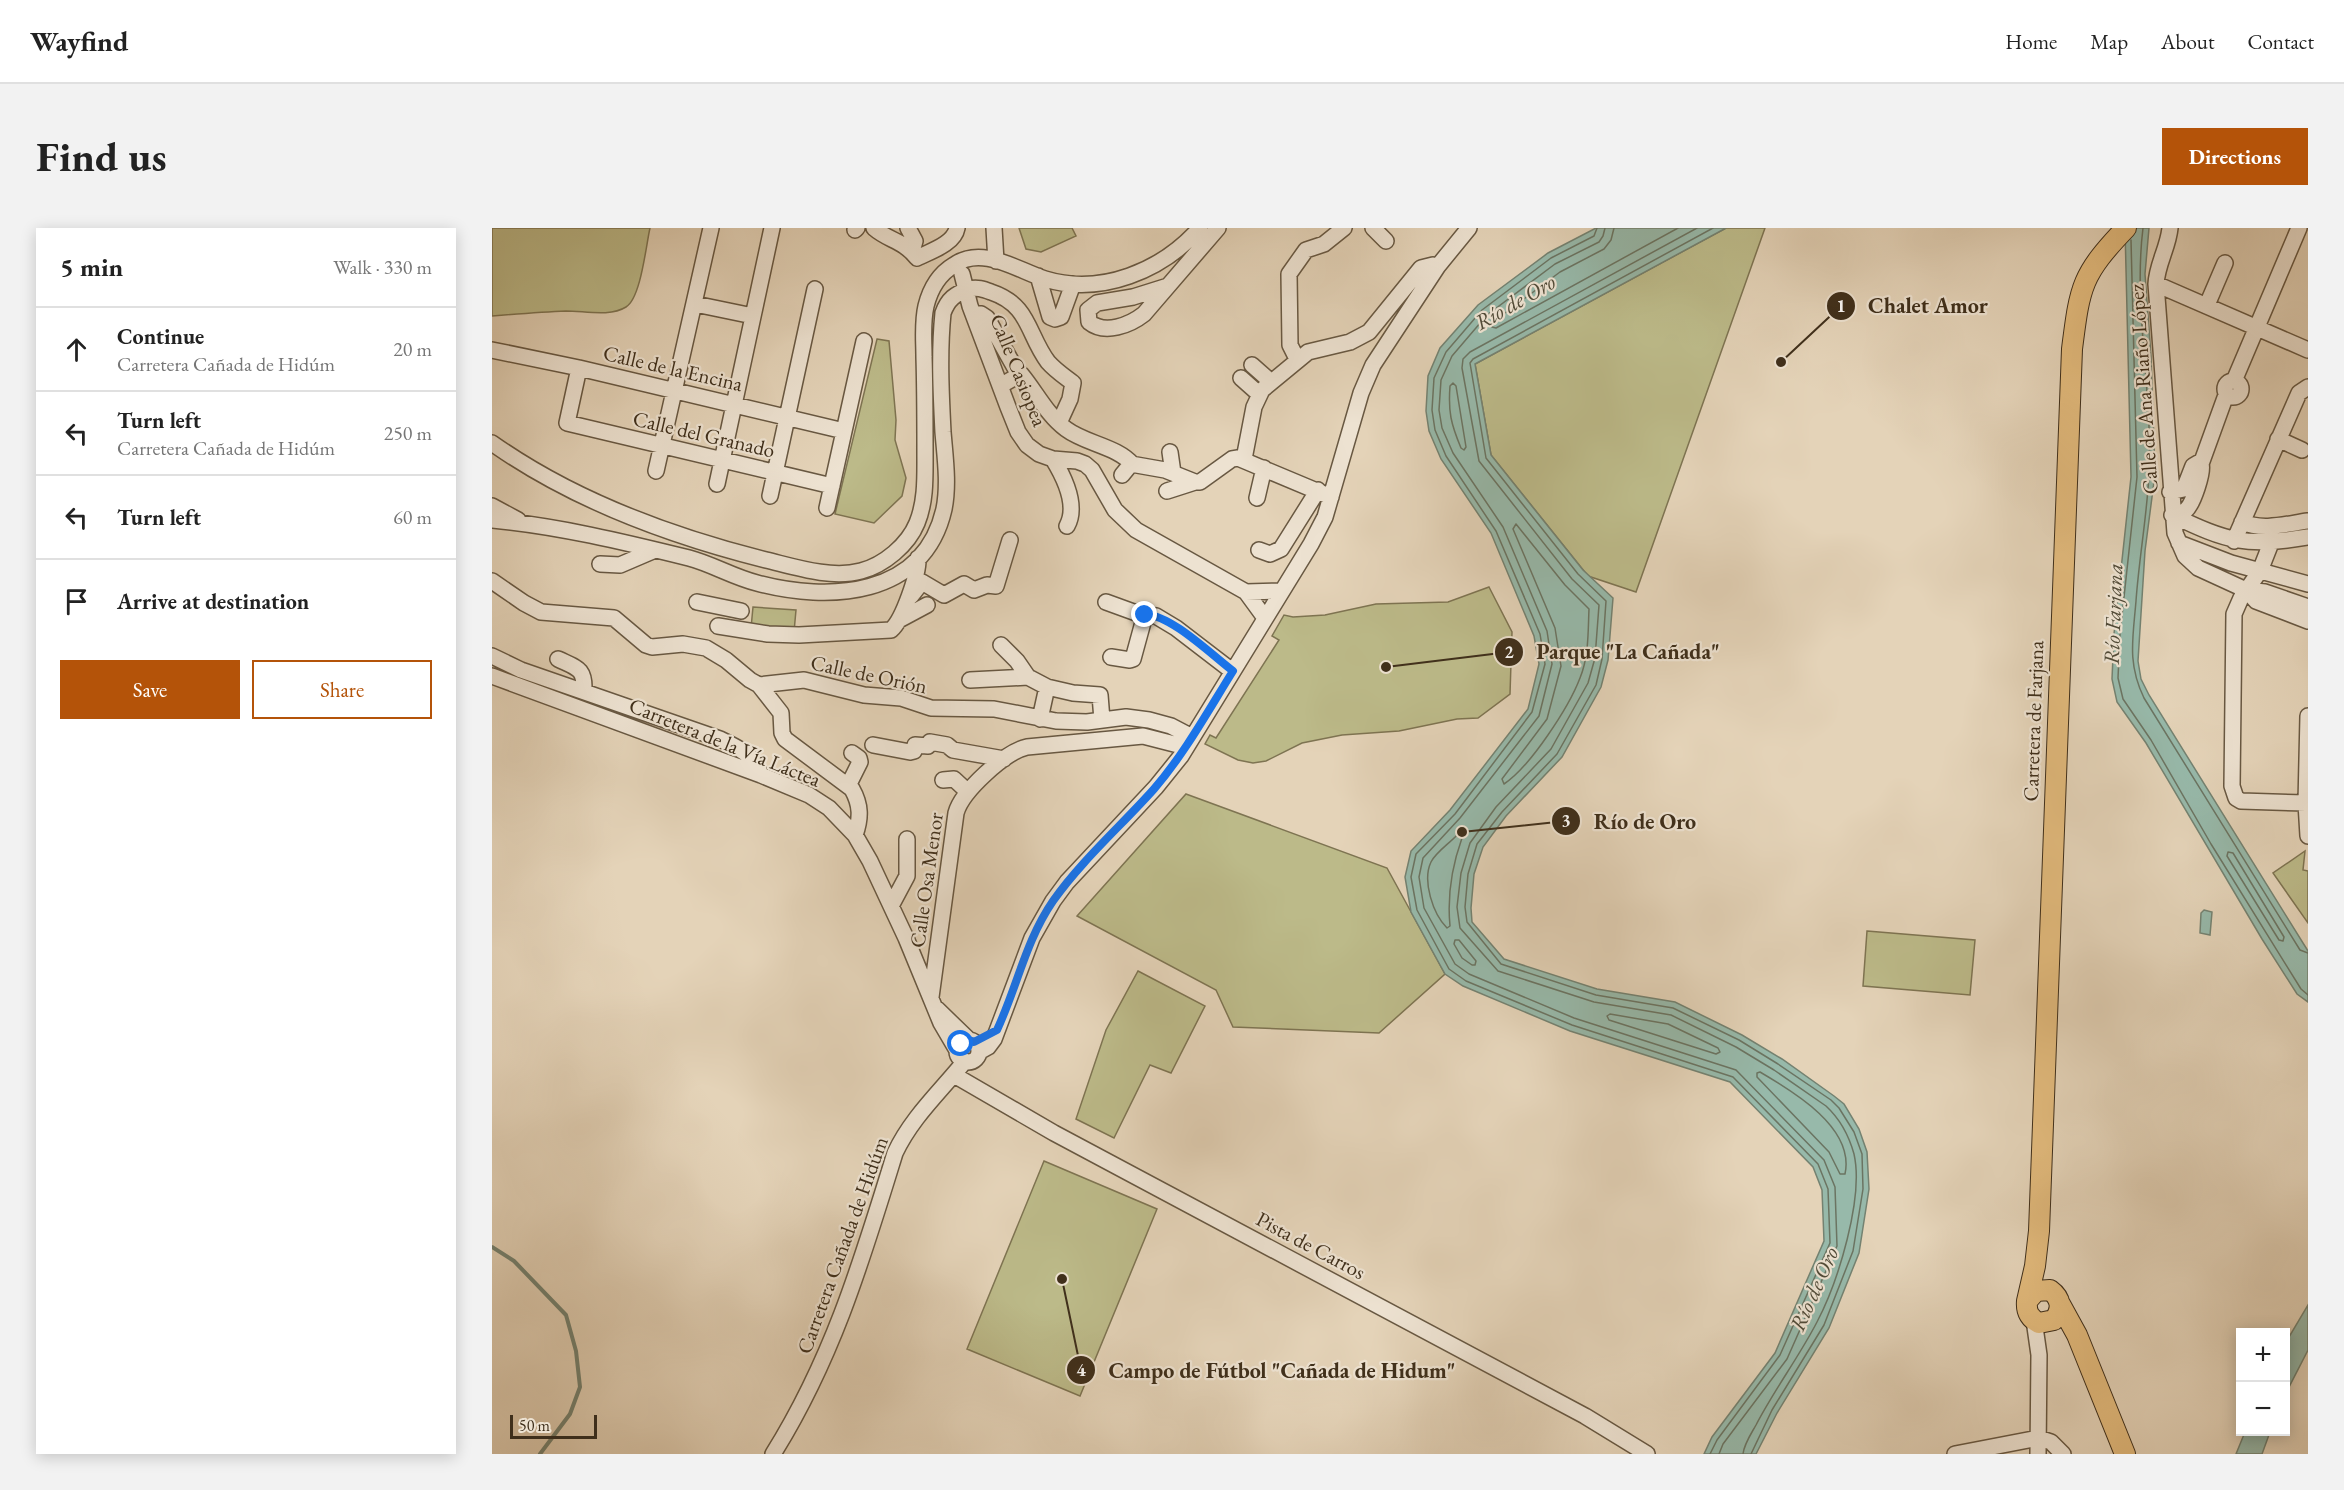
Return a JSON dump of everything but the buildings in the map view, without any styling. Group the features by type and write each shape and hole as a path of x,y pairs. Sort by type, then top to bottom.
{"main road":[{"name":"Carretera de Farjana","path":"2027,1301 2035,1266 2039,1231 2072,349 2084,281 2093,265 2121,234"},
{"name":"Carretera de Farjana","path":"2039,1231 2045,1263 2058,1299 2103,1397 2125,1454"},
{"path":"2050,1290 2058,1299 2058,1315 2043,1322 2027,1312 2027,1301 2036,1291 2050,1290"},
{"name":"Carretera de Farjana","path":"2043,1322 2061,1330 2082,1351"}],"street":[{"path":"656,471 711,228"},
{"path":"717,484 772,228"},
{"path":"874,228 886,237 901,242 915,254"},
{"path":"908,228 915,241 915,254"},
{"path":"994,228 996,261"},
{"path":"492,443 565,487 646,524 705,544 780,564 845,573 860,571 888,558 907,539 916,525 925,494 924,321 930,294 936,282 955,264 966,259 980,257 1038,276 1072,284 1117,281 1139,272 1174,252 1200,228"},
{"path":"1168,286 1133,297 1097,303 1088,310 1089,322 1094,326 1111,328 1135,321 1144,314 1218,228"},
{"path":"1297,359 1290,345 1289,274 1306,250 1324,244 1344,228"},
{"path":"1372,228 1386,240"},
{"path":"974,1045 988,1047 994,1040 1032,938 1053,901 1067,882 1156,787 1189,742 1311,544 1324,517 1325,493 1367,378 1438,267 1469,228"},
{"name":"Calle de Ana Riaño López","path":"2170,228 2168,241 2159,264 2156,284 2172,515 2234,541 2271,543 2308,537"},
{"path":"2299,228 2234,381 2241,386 2240,394 2234,398 2226,395 2201,464 2203,470 2188,508 2172,515 2185,556 2198,568 2246,590 2265,591 2308,607"},
{"path":"915,254 956,239"},
{"path":"1174,252 1185,266"},
{"path":"2206,305 2225,263"},
{"path":"1238,412 1256,400 1270,381 1297,359 1317,349 1340,345 1369,332 1421,268 1432,265 1438,267"},
{"name":"Calle Casiopea","path":"962,274 963,291 1018,432 1027,445 1039,454 1053,459 1085,464 1092,470 1115,510 1136,530 1246,592 1266,618"},
{"path":"1038,276 1044,302 1067,303 1072,284"},
{"path":"2156,284 2308,350"},
{"path":"492,520 525,523 702,561 755,583 816,592 856,591 873,587 905,570 918,558 934,535 944,509 946,482 942,418 943,313 947,303 963,291 974,288 1009,299 1026,320 1047,360 1060,375 1073,383 1070,399 1059,423"},
{"path":"770,496 815,289"},
{"path":"695,304 753,316"},
{"path":"973,313 987,318 1019,375 1022,375 1059,423 1083,440 1120,454 1127,470 1173,473 1195,482"},
{"path":"827,508 864,341"},
{"name":"Calle de la Encina","path":"492,350 844,430"},
{"path":"1252,365 1270,381"},
{"name":"Calle del Granado","path":"579,368 567,423 832,486"},
{"path":"1000,386 1019,375"},
{"path":"1241,378 1256,400 1244,459"},
{"path":"2234,541 2299,393 2308,387"},
{"path":"926,418 942,418"},
{"path":"2278,439 2302,450"},
{"path":"1170,452 1173,473"},
{"path":"1053,459 1063,476 1072,513 1069,528"},
{"path":"1167,491 1200,482 1232,459 1244,459 1325,493"},
{"path":"2170,492 2184,489 2193,466 2201,464"},
{"path":"1257,498 1264,468"},
{"path":"1259,550 1270,554 1281,549 1325,493"},
{"path":"492,506 525,523"},
{"path":"2242,522 2256,527 2268,527 2308,521"},
{"path":"906,603 922,582 944,595 964,584 974,590 987,585 996,586 1010,540"},
{"path":"2179,543 2260,571 2308,584"},
{"path":"2271,543 2260,571 2246,590 2234,614 2232,786 2236,798 2245,802 2306,803"},
{"path":"600,564 621,565 655,550"},
{"path":"900,626 918,570 918,558"},
{"path":"492,581 541,612 614,618 646,645 652,647 683,644 706,648 726,660 759,685 781,712 782,733 785,739 852,789 859,806 859,825 855,835"},
{"path":"2246,590 2256,601 2308,621"},
{"path":"1246,592 1282,591"},
{"path":"697,602 742,607 737,630"},
{"path":"1106,602 1145,615 1156,616 1176,628 1233,671"},
{"path":"718,626 737,630 809,635 900,626 927,605"},
{"path":"1112,657 1133,659 1145,615"},
{"path":"1001,645 1017,661 1028,677 1047,687 1073,693 1100,695 1102,720 1141,730 1143,736"},
{"path":"492,656 521,670 720,739 749,754 757,764 761,775"},
{"path":"558,659 580,670 584,675 584,691"},
{"name":"Carretera de la Vía Láctea","path":"492,676 761,775 809,795 829,808 855,835 891,906 941,1023 961,1057"},
{"path":"970,680 1028,677"},
{"name":"Calle de Orión","path":"759,685 804,680 864,695 901,698 931,708 994,709 1040,719 1072,722 1126,717 1149,720 1172,726 1189,742"},
{"path":"1040,719 1047,687"},
{"path":"2308,716 2306,803 2308,836"},
{"name":"Calle Osa Menor","path":"933,1002 956,813 960,802 968,792 1011,753 1028,747 1143,736 1189,742"},
{"path":"873,745 912,752 915,745 928,746 930,742 947,745 953,750 1004,759"},
{"path":"849,786 860,762 859,758 852,753"},
{"path":"943,780 954,780 968,792"},
{"path":"891,906 907,876 907,838"},
{"name":"Carretera de la Vía Láctea","path":"933,1002 974,1045"},
{"name":"Carretera Cañada de Hidúm","path":"773,1454 805,1401 830,1347 861,1263 895,1153 916,1117 954,1075 961,1057 976,1059 974,1045"},
{"name":"Pista de Carros","path":"954,1075 1054,1133 1585,1416 1647,1454"},
{"path":"2038,1454 2039,1355 2043,1322"},
{"path":"1955,1454 2039,1438 2051,1442 2063,1454"}],"shaded area":[{"path":"492,228 650,228 636,293 626,307 605,313 566,311 492,316"},
{"path":"1019,228 1072,228 1076,236 1041,252 1026,249"},
{"path":"1726,228 1765,228 1636,592 1588,576 1491,455 1475,364"},
{"path":"877,339 889,341 896,420 895,440 906,478 902,496 874,523 835,514"},
{"path":"1489,587 1512,632 1510,694 1478,718 1457,719 1399,731 1342,735 1302,743 1266,761 1253,763 1238,760 1205,744 1210,735 1216,738 1279,640 1272,636 1284,615 1293,617 1325,615 1376,604 1448,602"},
{"path":"753,607 796,610 794,632 751,628"},
{"path":"1186,794 1387,868 1445,974 1379,1033 1233,1027 1216,990 1077,916"},
{"path":"2305,851 2303,870 2308,871 2308,923 2273,873"},
{"path":"1867,931 1975,940 1970,995 1863,986"},
{"path":"1138,971 1205,1006 1171,1073 1150,1065 1114,1138 1076,1119 1106,1030"},
{"path":"1044,1161 1157,1209 1080,1396 967,1349"}],"water":[{"name":"Río de Oro","path":"1596,228 1726,228 1475,364 1491,455 1583,570 1613,598 1608,660 1601,687 1562,757 1506,816 1483,847 1474,874 1472,922 1504,959 1597,989 1675,1002 1742,1035 1782,1059 1844,1104 1859,1129 1867,1152 1869,1189 1859,1253 1829,1328 1777,1413 1756,1454 1704,1454 1712,1437 1775,1353 1824,1241 1822,1190 1813,1167 1730,1082 1570,1031 1463,986 1445,974 1411,912 1405,877 1411,851 1450,810 1528,709 1539,664 1534,636 1491,533 1441,459 1429,431 1426,411 1428,376 1440,348 1478,305 1548,253"},
{"name":"Río Farjana","path":"2125,228 2149,228 2145,274 2151,356 2155,474 2145,551 2138,661 2141,679 2308,951 2308,1002 2297,994 2146,743 2117,702 2112,679 2114,634 2131,477"},
{"path":"2204,910 2212,912 2210,935 2200,933 2201,913"},
{"path":"2308,1305 2308,1350 2290,1385 2290,1382 2290,1335"},
{"path":"2243,1436 2269,1436 2262,1454 2236,1454"}],"waterway":[{"path":"492,1247 514,1261 566,1315 576,1351 580,1387 570,1414 540,1454"}],"place":[{"name":"Chalet Amor","path":"1781,362"},
{"name":"Parque \"La Cañada\"","path":"1386,667"},
{"name":"Río de Oro","path":"1462,832"},
{"name":"Campo de Fútbol \"Cañada de Hidum\"","path":"1062,1279"}],"route":[{"path":"961,1044 969,1040 974,1042 997,1030 1032,938 1053,901 1067,882 1156,787 1180,756 1233,671 1176,628 1156,616 1145,615"}]}
